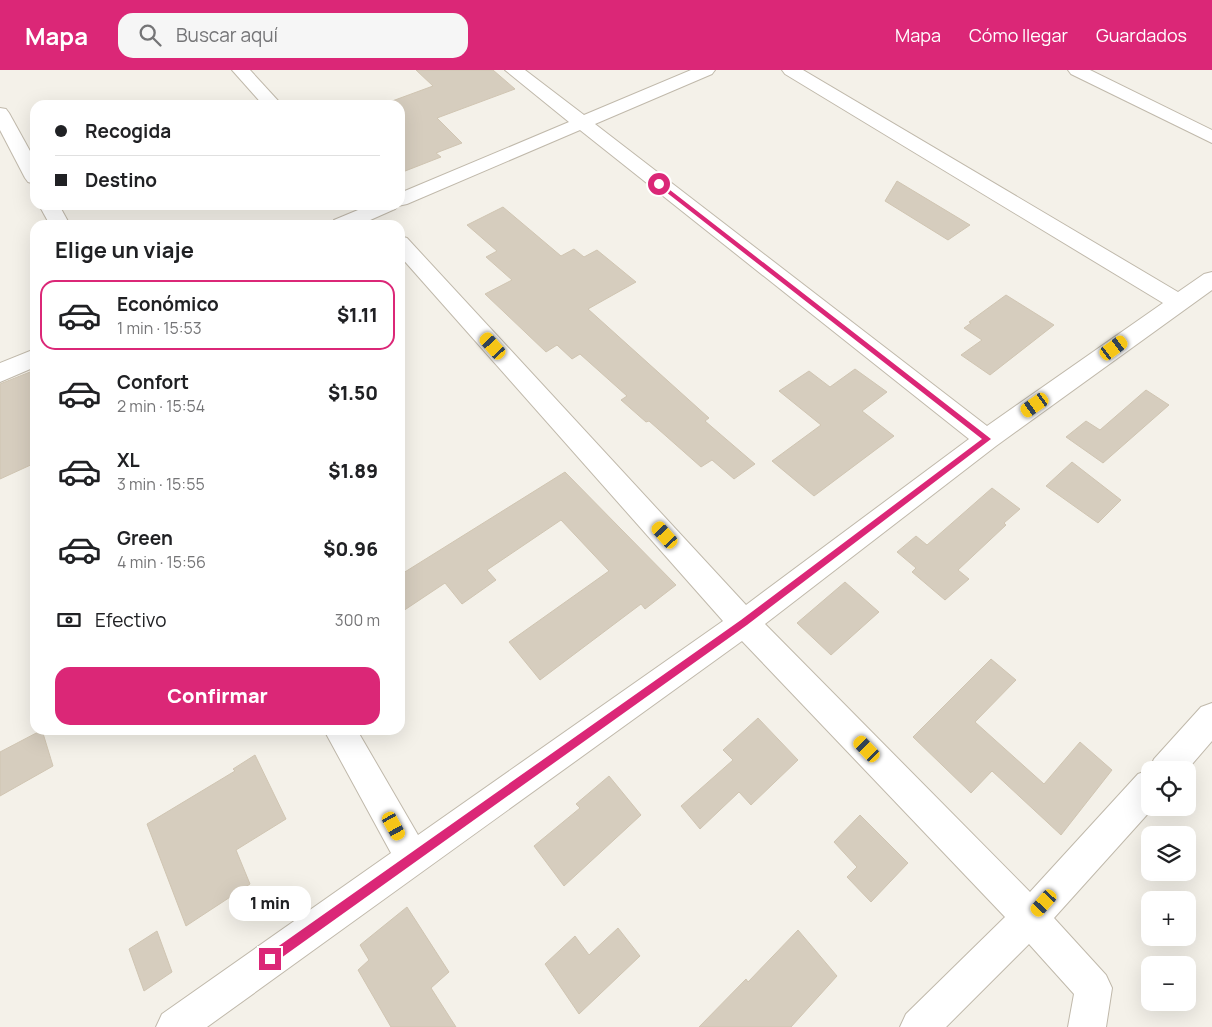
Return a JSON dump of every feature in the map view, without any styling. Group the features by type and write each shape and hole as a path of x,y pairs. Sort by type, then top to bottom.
{"street":[{"path":"240,70 268,100"},
{"path":"514,70 987,439"},
{"path":"405,198 706,70"},
{"path":"791,70 1178,302"},
{"path":"1077,70 1212,137"},
{"path":"0,113 30,169"},
{"path":"355,220 377,212"},
{"path":"405,250 744,623 1030,918 1093,988 1087,1027"},
{"path":"175,1027 744,623 987,439 1212,278"},
{"path":"0,372 30,359"},
{"path":"1173,761 1212,718"},
{"path":"343,735 412,858"},
{"path":"919,1027 1030,918 1141,796"}],"building":[{"path":"416,70 493,70 515,89 437,118 462,143 436,153 441,157 405,171 405,100 395,100 433,86"},
{"path":"897,181 970,225 948,240 885,201"},
{"path":"503,207 561,256 574,249 584,257 597,250 636,282 588,309 709,418 705,421 755,464 734,479 712,460 701,467 649,421 646,422 621,400 627,396 580,354 572,359 557,345 546,352 485,294 512,280 486,257 497,251 467,225"},
{"path":"1006,295 1054,325 990,375 961,355 982,340 964,328 971,323 969,322"},
{"path":"855,369 887,392 862,411 894,436 814,496 772,461 821,425 779,391 809,371 830,387"},
{"path":"30,372 30,465 0,479 0,384"},
{"path":"1146,390 1169,405 1103,463 1066,437 1086,421 1100,430"},
{"path":"1072,462 1121,500 1098,523 1046,486"},
{"path":"565,472 676,585 645,609 641,604 540,680 509,642 609,571 561,520 487,570 496,580 462,604 445,583 405,610 405,572"},
{"path":"992,488 1020,509 1004,523 1006,525 958,570 969,579 945,600 912,572 916,568 897,552 916,536 927,545"},
{"path":"845,582 879,612 831,655 797,623"},
{"path":"991,659 1016,680 975,722 1044,784 1080,742 1112,770 1061,835 992,771 971,793 913,737"},
{"path":"758,718 798,760 751,805 739,792 700,829 681,806 733,760 723,750"},
{"path":"32,735 44,735 53,766 0,796 0,752"},
{"path":"255,755 286,819 236,850 250,884 186,926 147,824 235,771 233,769"},
{"path":"609,776 641,815 564,886 534,846 580,808 576,804"},
{"path":"860,815 908,863 871,902 847,877 857,867 834,842"},
{"path":"407,907 449,972 431,988 456,1027 391,1027 358,970 369,960 360,945"},
{"path":"618,928 640,956 579,1014 545,964 575,936 589,955"},
{"path":"798,930 837,976 791,1027 699,1027 746,979 748,982"},
{"path":"157,931 172,972 144,991 129,949"}],"route":[{"path":"270,959 744,623 987,439 659,184"}]}
